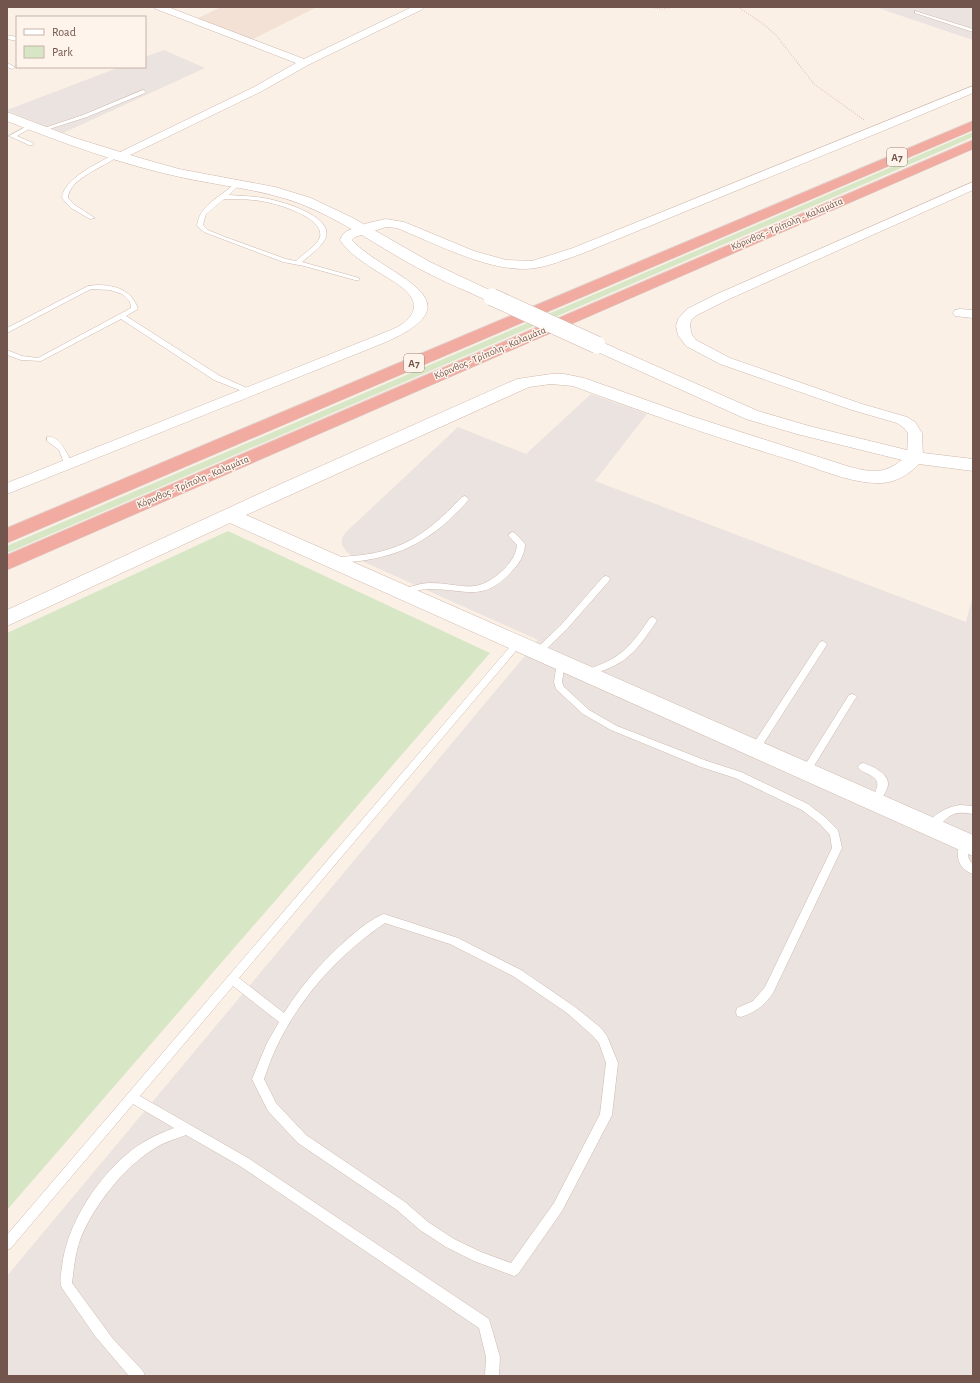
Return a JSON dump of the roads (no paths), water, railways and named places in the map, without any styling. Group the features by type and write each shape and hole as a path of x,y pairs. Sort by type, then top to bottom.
{"highway":[{"name":"Κόρινθος - Τρίπολη - Καλαμάτα","path":"7,536 973,125"},
{"name":"Κόρινθος - Τρίπολη - Καλαμάτα","path":"7,563 973,145"}],"street":[{"path":"160,7 304,63"},
{"path":"117,156 227,104 314,57 418,8"},
{"path":"7,489 381,339 406,327 417,318 420,310 420,304 416,294 411,288 376,266 347,242 346,240 349,235 362,229 378,224 393,224 407,228 483,258 512,265 533,265 577,251 881,128 973,89"},
{"path":"7,116 36,128 117,156 179,172 308,201 362,229 415,260 492,297 752,415 803,430 915,458 973,465"},
{"path":"7,619 230,515 523,383 550,378 564,378 578,382 731,436 854,473 883,477 888,476 906,467 915,458 915,433 910,426 902,420 858,407 725,361 691,343 685,335 683,326 685,319 692,312 722,297 973,186"},
{"path":"230,515 969,844"}],"lane":[{"path":"917,12 973,30"},
{"path":"31,144 12,136 90,114 143,92"},
{"path":"92,218 68,202 65,195 74,182 83,175 117,156"},
{"path":"237,184 232,191 207,208 202,214 200,226 206,231 285,261 357,279"},
{"path":"224,197 263,200 289,206 313,218 320,224 323,230 323,235 320,240 297,263"},
{"path":"7,331 90,287 100,286 123,292 132,300 135,309 39,360 21,358 7,352"},
{"path":"121,316 217,378 250,391"},
{"path":"50,439 62,449 68,464"},
{"path":"330,560 353,560 386,554 402,548 422,538 446,519 465,499"},
{"path":"402,592 432,586 462,590 484,588 502,577 521,552 521,544 512,535"},
{"path":"538,652 564,627 606,579"},
{"path":"585,673 603,669 619,661 630,650 653,620"},
{"path":"7,1244 518,643"},
{"path":"755,749 823,644"},
{"path":"561,662 558,682 560,689 586,712 614,728 756,783 804,807 823,821 835,833 837,848 769,990 761,1002 751,1009 741,1012"},
{"path":"806,771 852,697"},
{"path":"863,767 874,772 882,779 884,785 875,802"},
{"path":"931,827 943,814 954,810 973,810"},
{"path":"969,844 962,858 965,864 973,870"},
{"path":"384,918 448,939 488,957 544,990 597,1032 603,1040 612,1063 606,1115 558,1207 514,1270 478,1257 450,1243 430,1230 401,1206 302,1139 272,1107 258,1079 272,1043 285,1020 313,978 344,947 365,930 384,918"},
{"path":"232,979 285,1020"},
{"path":"132,1097 244,1162 484,1324 493,1357 492,1376"},
{"path":"138,1376 122,1361 92,1323 66,1284 69,1257 84,1217 95,1199 111,1178 130,1159 151,1143 186,1128"}]}
